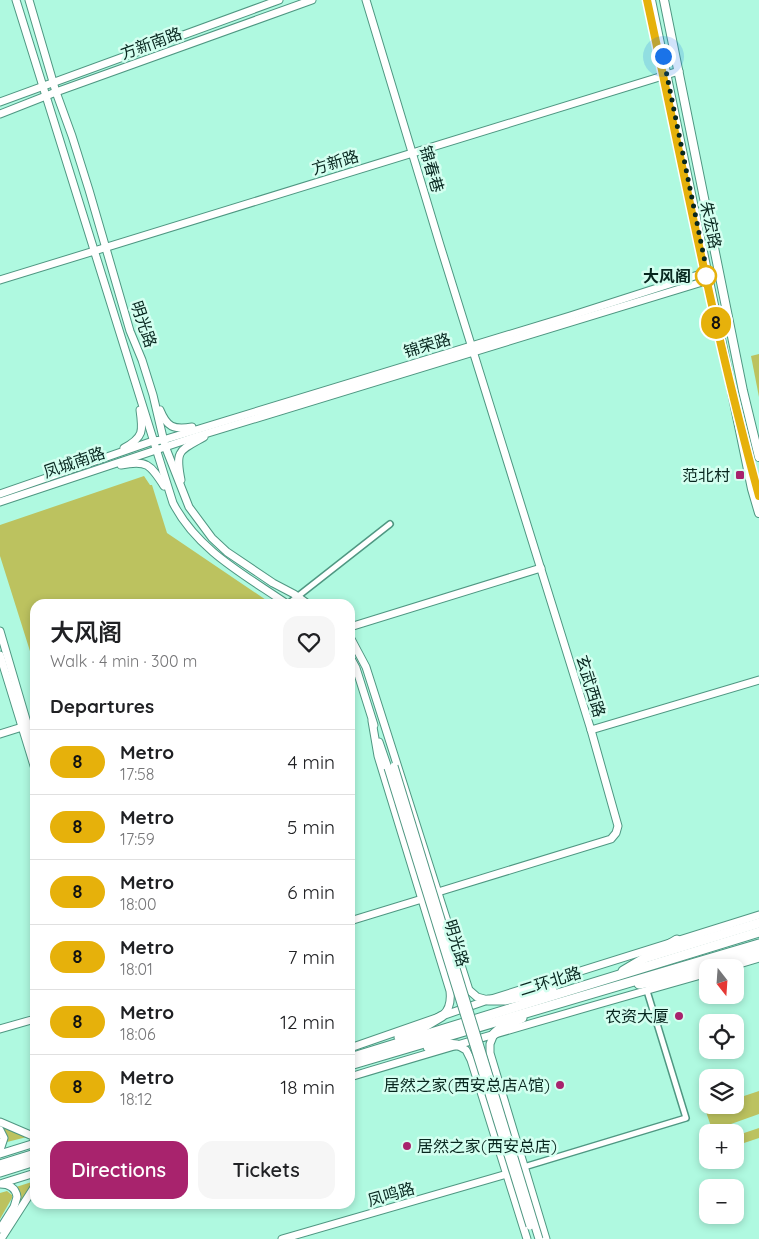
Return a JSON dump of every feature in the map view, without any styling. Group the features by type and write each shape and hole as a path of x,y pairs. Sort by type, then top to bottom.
{"highway":[{"path":"645,958 759,923"},
{"name":"二环北路","path":"355,1056 706,950 759,932"},
{"path":"610,978 677,940"},
{"name":"二环北路","path":"355,1064 621,984 686,973 759,944"},
{"path":"621,984 645,987 759,951"},
{"path":"488,1000 506,1000 585,986"},
{"path":"355,1069 428,1048 586,998 607,988"},
{"path":"355,1050 550,991"},
{"path":"399,1037 422,1028 442,1016"},
{"path":"494,1034 502,1027 523,1018"},
{"path":"428,1048 448,1044 457,1045"},
{"path":"0,1160 30,1151"},
{"path":"0,1165 30,1156"},
{"path":"0,1172 30,1163"},
{"path":"0,1177 30,1168"}],"main road":[{"name":"明光路","path":"16,0 59,142 121,332 169,493 184,522 206,546 229,565 280,599"},
{"name":"明光路","path":"29,0 130,331 153,395 164,443 184,495 194,514 219,546 273,584 301,599"},
{"name":"方新南路","path":"0,102 279,0"},
{"name":"方新南路","path":"0,114 312,0"},
{"name":"锦春巷","path":"366,0 473,349"},
{"name":"朱宏路","path":"651,0 752,489 759,514"},
{"name":"朱宏路","path":"666,0 666,10 743,391 759,457"},
{"name":"方新路","path":"0,280 679,71"},
{"name":"锦荣路","path":"156,449 164,443 708,276"},
{"name":"玄武西路","path":"473,349 591,730 759,680"},
{"path":"153,395 164,420 173,427 219,426"},
{"path":"111,456 133,443 140,434 142,427 139,397"},
{"path":"184,495 178,462 180,452 219,426"},
{"name":"锦荣路","path":"154,441 164,443"},
{"name":"凤城南路","path":"1,498 154,441"},
{"name":"凤城南路","path":"1,498 156,449"},
{"path":"96,469 132,463 146,464 154,470 169,493"},
{"path":"355,626 541,568"},
{"path":"0,631 30,738"},
{"name":"明光路","path":"355,647 366,667 383,724 396,756 469,990 477,997 488,1000"},
{"path":"0,655 28,725"},
{"name":"明光路","path":"355,666 372,721 391,767 539,1239"},
{"path":"372,721 378,756 450,991 448,1009 442,1016"},
{"name":"明光路","path":"383,724 391,767 534,1239"},
{"path":"0,734 28,725"},
{"path":"438,892 611,839 616,833 618,826 617,817 591,730"},
{"path":"355,919 422,899"},
{"path":"355,1046 488,1000 759,915"},
{"path":"744,963 759,958"},
{"path":"686,973 699,973"},
{"path":"355,1076 645,987"},
{"path":"0,1029 30,1020"},
{"path":"494,1034 490,1044 490,1053 546,1239"},
{"path":"457,1045 466,1050 472,1060 527,1239"},
{"path":"0,1122 30,1135"},
{"path":"0,1130 4,1138 0,1150"},
{"path":"0,1154 30,1145"},
{"name":"凤鸣路","path":"282,1239 506,1174"},
{"path":"0,1184 30,1175"},
{"path":"0,1184 10,1186 16,1192 17,1197 14,1207 0,1229"},
{"path":"1,1239 30,1194"}],"street":[{"path":"293,599 390,524"},
{"path":"524,1167 686,1118 645,987"}],"green space":[{"path":"759,354 759,397 751,356"},
{"path":"144,476 152,485 167,533 265,599 30,599 30,651 0,556 0,525"},
{"path":"759,1091 759,1114 731,1124 710,1124 707,1114 744,1114 744,1096"},
{"path":"0,1125 27,1137 7,1142 6,1133"},
{"path":"759,1128 759,1138 744,1143 744,1133"},
{"path":"30,1183 30,1188 20,1203 19,1192 16,1187"},
{"path":"7,1191 12,1195 12,1198 0,1219 0,1193"}],"metro line":[{"name":"8","path":"647,0 720,347 738,422 759,496"}],"place":[{"name":"大风阁","path":"706,276"},
{"name":"范北村","path":"740,475"},
{"name":"农资大厦","path":"679,1016"},
{"name":"居然之家(西安总店A馆)","path":"560,1085"},
{"name":"居然之家(西安总店)","path":"407,1146"}],"route":[{"path":"663,56 707,272 706,276"}]}
